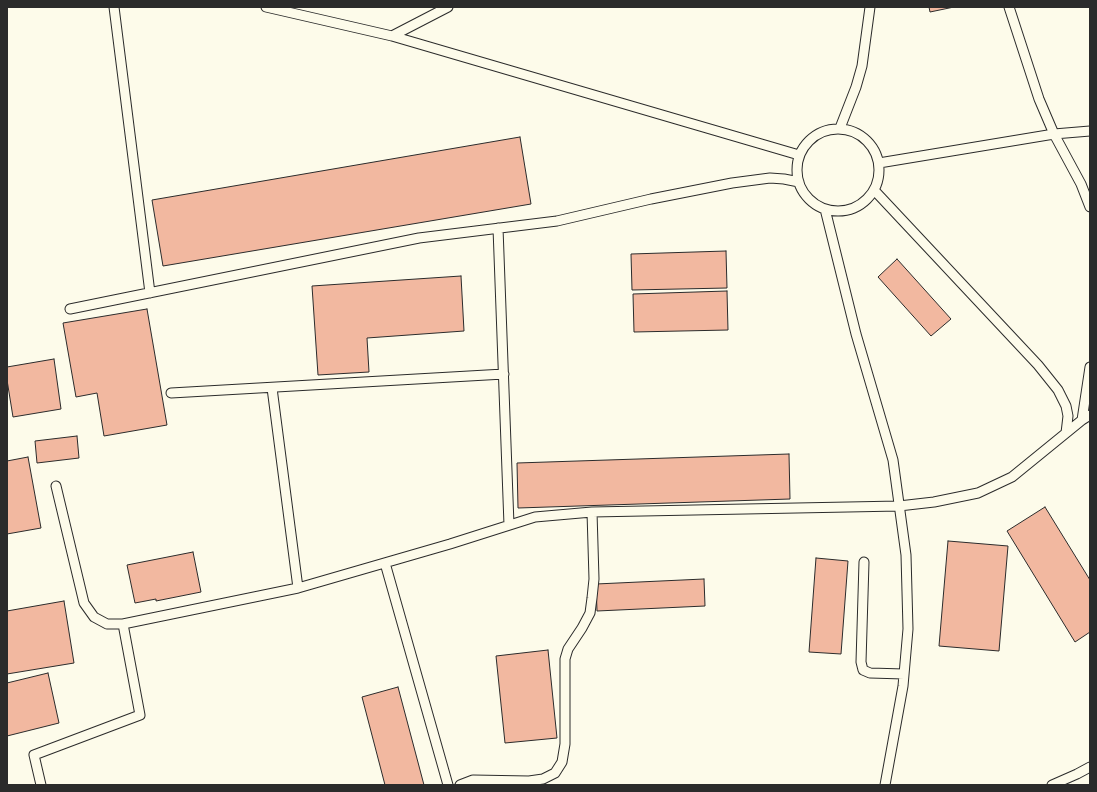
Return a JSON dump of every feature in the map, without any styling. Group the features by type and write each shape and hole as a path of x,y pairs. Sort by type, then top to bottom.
{"lane":[{"path":"114,7 150,293"},
{"path":"266,7 392,36 799,155"},
{"path":"392,36 448,7"},
{"path":"840,128 862,66 870,7"},
{"path":"1009,7 1039,99 1054,134 1081,184 1090,207"},
{"path":"840,128 853,131 865,138 874,149 879,163 879,177 874,190 865,201 853,208 839,211 825,209 813,203 804,194 798,182 796,168 799,155 805,144 815,135 827,129 840,128"},
{"path":"879,163 1054,134 1090,131"},
{"path":"70,309 420,238 557,221 651,199 744,180 770,178 798,182"},
{"path":"874,190 1038,365 1058,390 1066,406 1068,416 1066,433"},
{"path":"825,209 856,334 893,460 906,555 908,629 903,686 885,785"},
{"path":"498,228 510,525"},
{"path":"56,486 84,603 94,617 107,624 123,624 298,588 535,517 592,512 899,506 934,502 978,492 1012,477 1086,417 1090,368"},
{"path":"172,393 504,374"},
{"path":"272,388 298,588"},
{"path":"460,785 473,780 529,782 543,780 555,773 562,762 565,744 565,659 568,649 590,613 592,598 594,579 592,512"},
{"path":"864,562 861,662 863,670 870,673 904,674"},
{"path":"385,563 448,785"},
{"path":"41,785 34,755 140,715 123,624"},
{"path":"1052,785 1090,767"}],"building":[{"path":"929,7 954,7 930,12"},
{"path":"520,137 531,204 163,266 152,200"},
{"path":"726,251 727,288 632,290 631,254"},
{"path":"897,259 951,319 931,336 878,277"},
{"path":"461,276 464,331 367,338 369,372 318,375 312,286"},
{"path":"727,291 728,330 634,332 633,294"},
{"path":"147,309 167,425 104,436 97,393 76,397 63,323"},
{"path":"54,359 61,409 13,417 7,380 7,367"},
{"path":"77,436 79,458 37,463 35,441"},
{"path":"789,454 790,499 518,508 517,463"},
{"path":"28,457 41,528 7,534 7,461"},
{"path":"1045,507 1090,580 1090,632 1075,642 1007,531"},
{"path":"948,541 1008,546 999,651 939,646"},
{"path":"193,552 201,592 156,601 156,599 135,603 127,565"},
{"path":"816,558 848,561 841,654 809,652"},
{"path":"704,579 705,606 597,611 596,584"},
{"path":"64,601 74,663 7,674 7,611"},
{"path":"548,650 557,738 505,743 496,656"},
{"path":"48,673 59,723 7,736 7,683"},
{"path":"398,687 424,785 385,785 362,697"}]}
